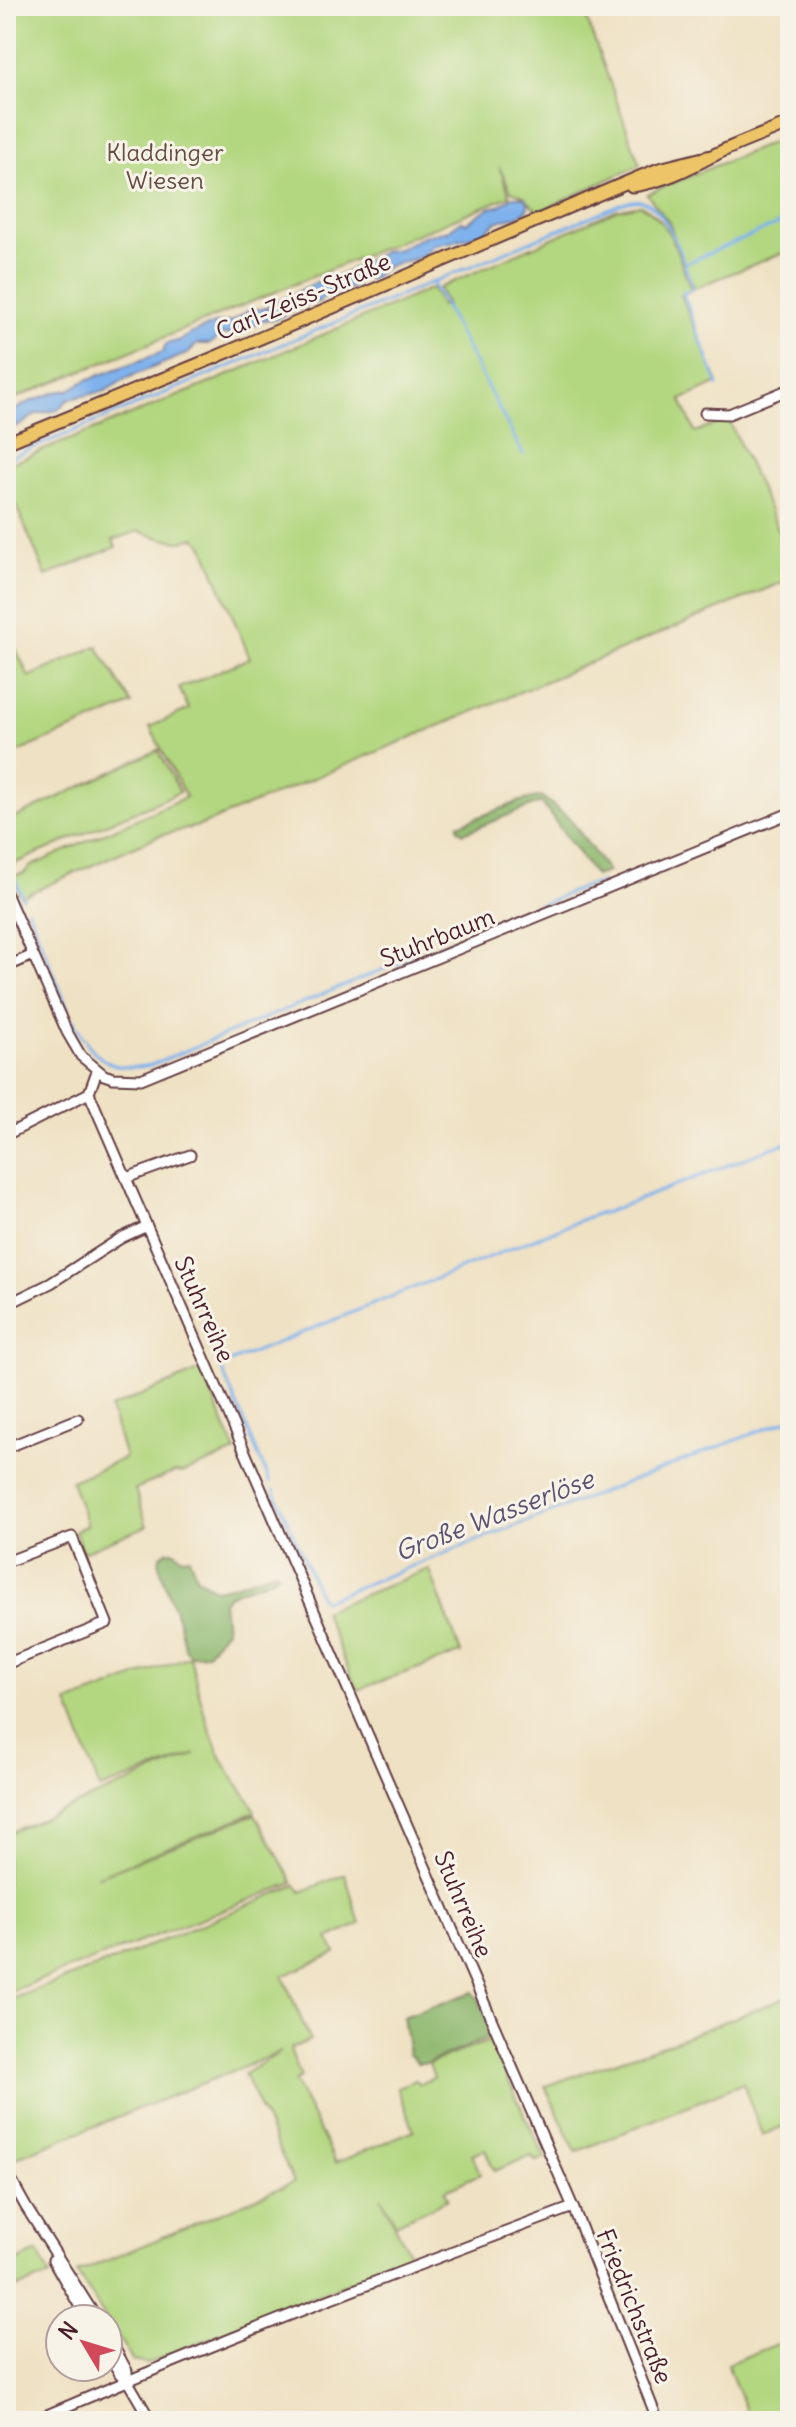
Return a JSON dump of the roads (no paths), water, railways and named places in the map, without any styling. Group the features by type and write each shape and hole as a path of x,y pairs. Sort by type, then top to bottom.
{"main road":[{"name":"Carl-Zeiss-Straße","path":"6,443 659,169 715,155 790,123"}],"street":[{"path":"705,413 729,414 790,389"},
{"name":"Stuhrbaum","path":"97,1071 113,1078 129,1080 153,1076 790,813"},
{"path":"6,893 73,1044 97,1071 89,1093 6,1135"},
{"path":"6,967 33,955"},
{"name":"Stuhrreihe","path":"89,1093 573,2207"},
{"path":"126,1178 190,1155"},
{"path":"6,1305 51,1283 121,1238 147,1226"},
{"path":"6,1448 78,1419"},
{"path":"6,1562 72,1537 107,1623 6,1664"},
{"path":"6,2171 78,2303"},
{"path":"26,2207 87,2303"},
{"path":"33,2421 127,2380 573,2207"},
{"name":"Friedrichstraße","path":"573,2207 658,2421"},
{"path":"124,2365 127,2380"},
{"path":"124,2377 151,2421"}],"water":[{"path":"513,197 524,197 528,209 518,216 497,222 483,233 433,245 416,259 392,265 369,280 364,277 351,288 328,293 319,302 276,319 262,321 240,333 222,335 210,344 197,344 189,353 127,378 105,391 69,399 57,410 36,414 21,425 6,429 6,415 27,403 69,390 87,380 163,352 166,344 214,324 231,322 251,309 263,309 325,278 333,279 385,251 399,249 424,236 449,230 462,221 466,223"}],"waterway":[{"path":"6,459 615,206 634,201 652,206 674,238 693,288 683,293 718,386"},
{"path":"684,264 790,219"},
{"path":"432,282 523,454"},
{"name":"Große Wasserlöse","path":"6,857 9,864"},
{"name":"Große Wasserlöse","path":"15,878 23,898"},
{"path":"73,1020 87,1043 103,1059 123,1067 151,1065 586,886 602,883"},
{"name":"Große Wasserlöse","path":"28,910 68,1009"},
{"path":"220,1366 596,1214 790,1141"},
{"name":"Große Wasserlöse","path":"217,1358 270,1482"},
{"name":"Große Wasserlöse","path":"274,1490 321,1599 325,1600 790,1419"}],"park label":[{"name":"Kladdinger Wiesen","path":"165,166"}]}
